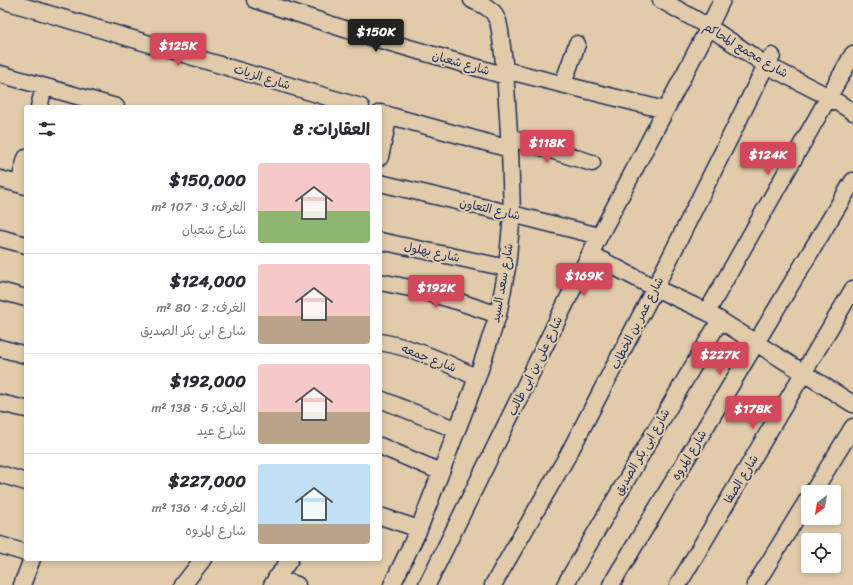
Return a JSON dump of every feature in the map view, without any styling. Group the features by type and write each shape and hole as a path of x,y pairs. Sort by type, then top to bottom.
{"street":[{"name":"شارع الزيات","path":"1,0 355,105"},
{"name":"شارع شعبان","path":"255,0 350,30 505,73 564,84 665,110"},
{"name":"شارع سعد السيد","path":"392,585 419,529 477,378 498,315 507,268 512,214 510,143 505,73 500,31 498,21 493,12 485,6 472,0"},
{"name":"شارع مجمع المحاكم","path":"661,0 769,60 853,112"},
{"name":"شارع على بن ابى طالب","path":"427,585 599,236 722,0"},
{"path":"564,84 577,44"},
{"name":"شارع ابى بكر الصديق","path":"565,585 714,316 853,54"},
{"name":"شارع عمر بن الخطاب","path":"493,585 568,455 655,288 769,60"},
{"path":"0,74 96,104"},
{"path":"40,105 44,87"},
{"path":"382,136 384,114 592,163"},
{"path":"0,179 23,185"},
{"name":"شارع المروه","path":"611,585 853,181"},
{"name":"شارع التعاون","path":"382,183 599,236"},
{"path":"0,238 24,244"},
{"name":"شارع بهلول","path":"382,241 507,268"},
{"path":"590,254 655,288 714,316 853,404"},
{"path":"382,282 416,289 498,315"},
{"path":"0,290 24,297"},
{"name":"شارع الصفا","path":"678,585 853,290"},
{"name":"شارع جمعه","path":"382,342 420,352 477,378"},
{"path":"0,348 24,354"},
{"path":"382,400 457,430"},
{"path":"0,403 24,409"},
{"path":"816,485 853,427"},
{"path":"382,447 441,472"},
{"path":"0,474 24,481"},
{"path":"755,585 801,510"},
{"path":"382,517 419,529"},
{"path":"0,545 24,552"},
{"path":"22,585 31,561"},
{"path":"183,585 201,561"},
{"path":"289,561 274,582 297,585"}]}
